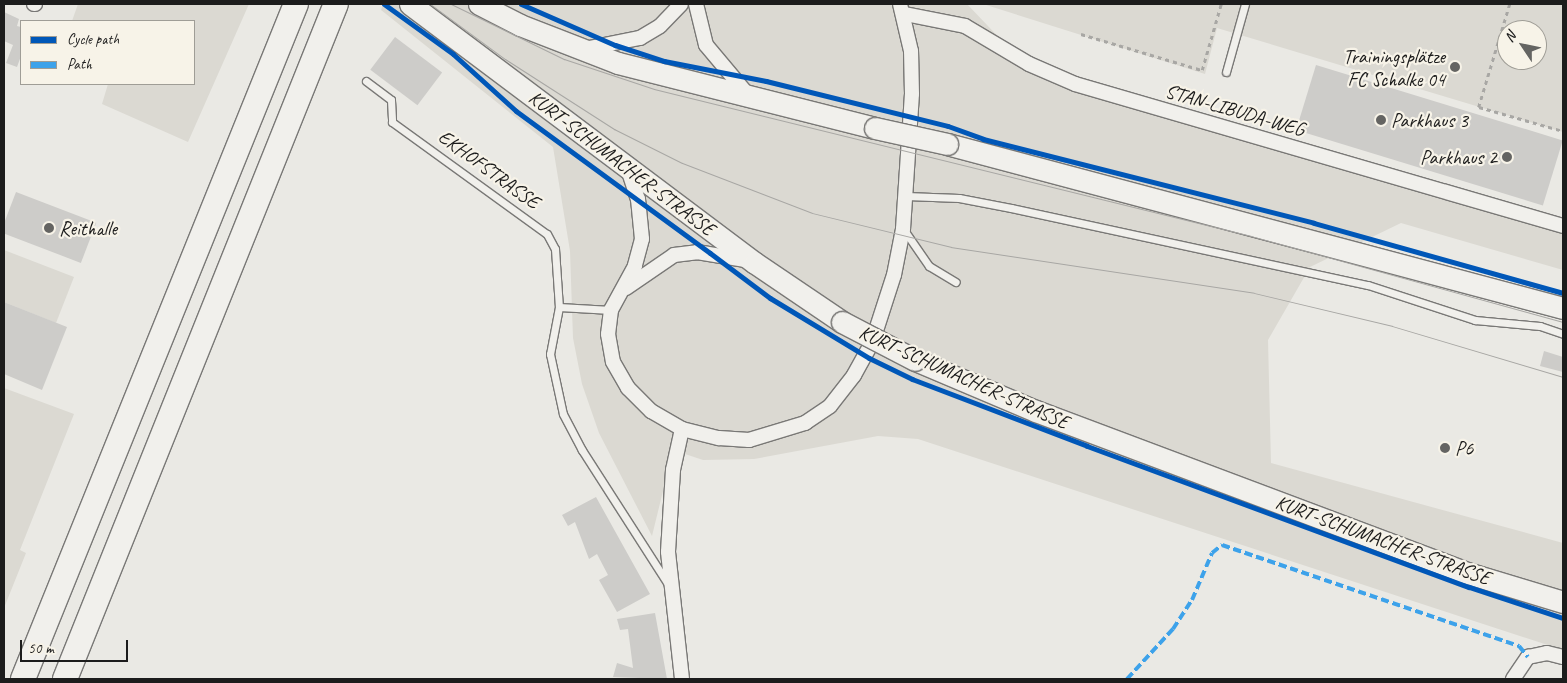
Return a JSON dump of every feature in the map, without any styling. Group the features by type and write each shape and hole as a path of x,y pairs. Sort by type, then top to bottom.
{"highway":[{"path":"24,679 296,4"},
{"path":"65,679 336,4"}],"main road":[{"name":"KURT-SCHUMACHER-STRASSE","path":"410,4 755,263 842,322 915,360 1036,411 1461,571 1563,602"},
{"path":"479,4 579,49 689,83 947,144 1563,308"}],"street":[{"path":"579,49 640,38 660,26 681,4"},
{"path":"696,4 706,45 750,98"},
{"path":"626,166 634,182 642,239 635,266 611,310 608,334 613,362 628,388 651,411 682,429 719,438 749,440 805,423 830,406 872,343 903,229 912,94 902,9"},
{"name":"STAN-LIBUDA-WEG","path":"902,9 965,26 1029,64 1075,84 1563,226"},
{"path":"621,292 674,255 697,252 755,263"},
{"name":"EKHOFSTRASSE","path":"682,429 672,479 668,552 682,679"},
{"path":"1513,679 1528,657 1548,653 1563,657"}],"lane":[{"path":"1226,72 1245,4"},
{"name":"EKHOFSTRASSE","path":"366,81 391,100 392,122 547,234 555,249 559,308 550,354 564,414 587,458 671,589"},
{"path":"906,196 959,198 1021,210 1368,285 1475,320 1540,326 1563,334"},
{"path":"903,229 930,266 956,282"},
{"path":"559,308 611,310"}],"path":[{"path":"1081,34 1202,70 1221,4"},
{"path":"1510,4 1479,107 1563,131"}],"shaded area":[{"path":"78,4 249,4 188,142 102,104 108,85 195,85 195,20 72,20"},
{"path":"383,4 967,4 1007,46 1049,76 1563,228 1563,270 1401,223 1310,267 1268,340 1271,463 1563,543 1563,650 918,439 878,436 754,459 703,460 673,450 652,536 599,433 582,384 573,338 570,251 553,147 381,10"},
{"name":"Trainingsplätze FC Schalke 04","path":"983,4 1563,4 1563,132 1217,28 1205,74"},
{"path":"4,250 74,277 56,323 4,302"},
{"path":"4,388 74,414 20,550 26,553 4,608"}],"building":[{"path":"4,12 19,19 17,26 20,27 20,59 17,67 6,63 13,45 4,41"},
{"path":"395,37 442,73 417,105 370,70"},
{"name":"Parkhaus 3","path":"1316,65 1563,140 1543,205 1296,130"},
{"name":"Reithalle","path":"16,192 96,223 81,263 4,233 4,223"},
{"path":"4,302 67,327 42,390 4,374"},
{"path":"1544,351 1563,357 1563,372 1540,366"},
{"path":"596,497 650,594 617,612 599,580 608,575 597,554 589,559 575,522 568,526 562,515"},
{"path":"655,613 667,679 613,677 617,663 633,668 628,629 620,630 617,619"}],"tram line":[{"path":"430,4 505,59 614,129 682,163 812,213 951,247 1254,293 1392,326 1563,377"},
{"path":"451,4 564,59 654,89 1251,236 1563,322"}],"marked path":[{"path":"1127,679 1173,629 1192,600 1212,553 1222,545 1519,646 1528,657"}],"cycle path":[{"path":"384,4 453,54 516,111 770,298 869,358 912,379 1087,446 1469,587 1563,618"},
{"path":"521,4 615,45 664,61 766,81 948,126 983,139 1314,223 1563,293"}],"place":[{"name":"Trainingsplätze FC Schalke 04","path":"1455,67"},
{"name":"Parkhaus 3","path":"1381,120"},
{"name":"Parkhaus 2","path":"1507,157"},
{"name":"Reithalle","path":"49,228"},
{"name":"P6","path":"1445,448"}]}
